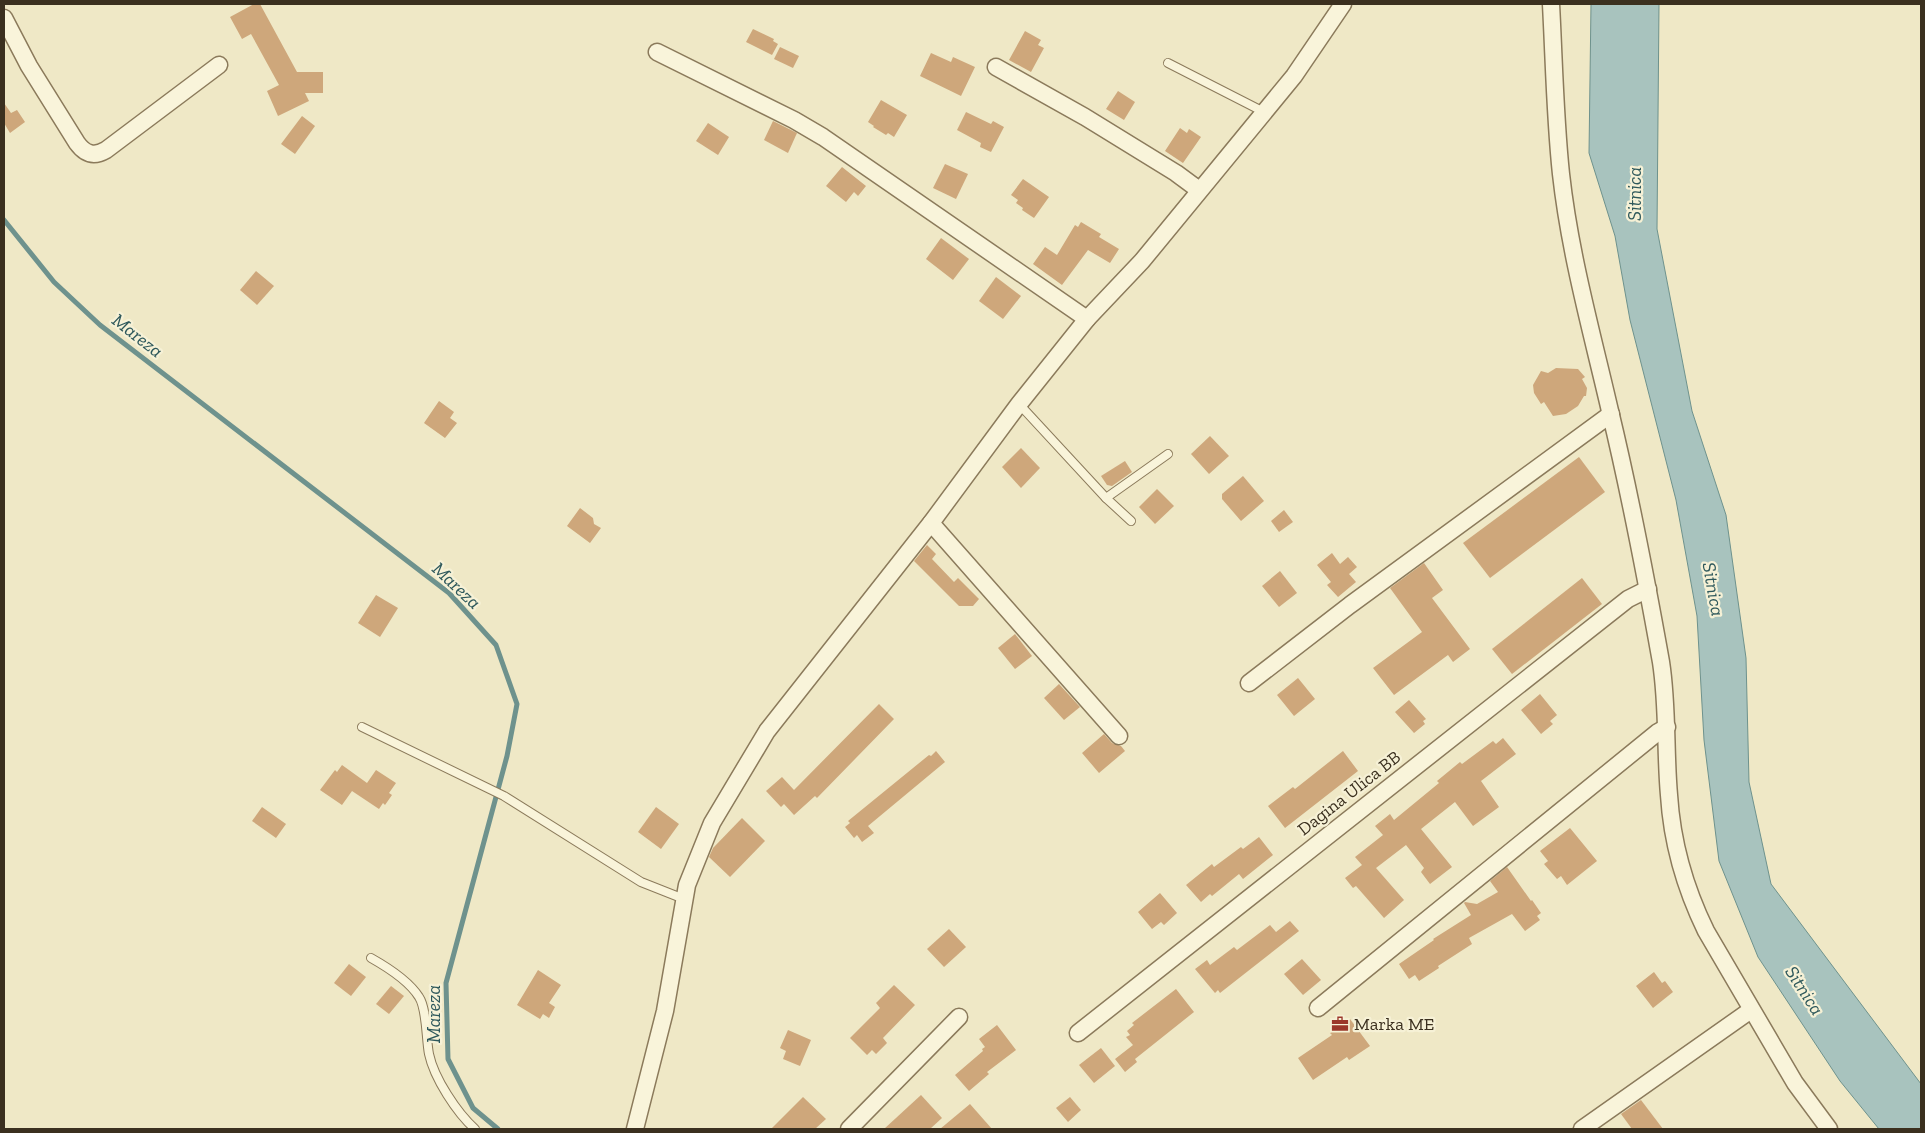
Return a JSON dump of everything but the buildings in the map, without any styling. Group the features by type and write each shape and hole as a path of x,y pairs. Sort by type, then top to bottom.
{"street":[{"path":"635,1129 665,1011 684,899 696,859 712,823 767,731 932,523 1019,404 1087,319 1142,261 1294,76 1343,4"},
{"path":"1551,4 1561,175 1579,284 1611,414 1648,589 1664,685 1670,808 1675,842 1684,877 1706,931 1795,1083 1829,1129"},
{"path":"4,18 29,66 77,143 83,150 93,154 106,150 219,65"},
{"path":"656,52 823,136 1087,319"},
{"path":"996,67 1093,122 1199,190"},
{"path":"1248,683 1350,605 1611,414"},
{"path":"932,523 1119,736"},
{"name":"Dagina Ulica BB","path":"1078,1033 1620,605 1648,589"},
{"path":"1318,1008 1658,732 1667,727"},
{"path":"1582,1129 1751,1010"},
{"path":"849,1129 959,1017"}],"lane":[{"path":"1168,63 1264,112"},
{"path":"1019,404 1106,498 1131,521"},
{"path":"1106,498 1168,454"},
{"path":"362,726 491,789 641,882 684,899"},
{"path":"371,958 394,972 420,997 429,1056 442,1085 466,1121 475,1129"}],"water":[{"name":"Sitnica","path":"1591,4 1659,4 1657,229 1692,411 1726,515 1746,658 1749,782 1771,884 1921,1084 1921,1129 1879,1129 1840,1081 1758,957 1719,861 1704,740 1697,616 1676,500 1630,320 1615,236 1589,153"}],"waterway":[{"name":"Mareza","path":"4,220 54,282 100,325 449,593 496,645 517,704 507,756 446,983 448,1059 473,1108 498,1129"}],"place":[{"name":"Marka ME","path":"1340,1024"}]}
